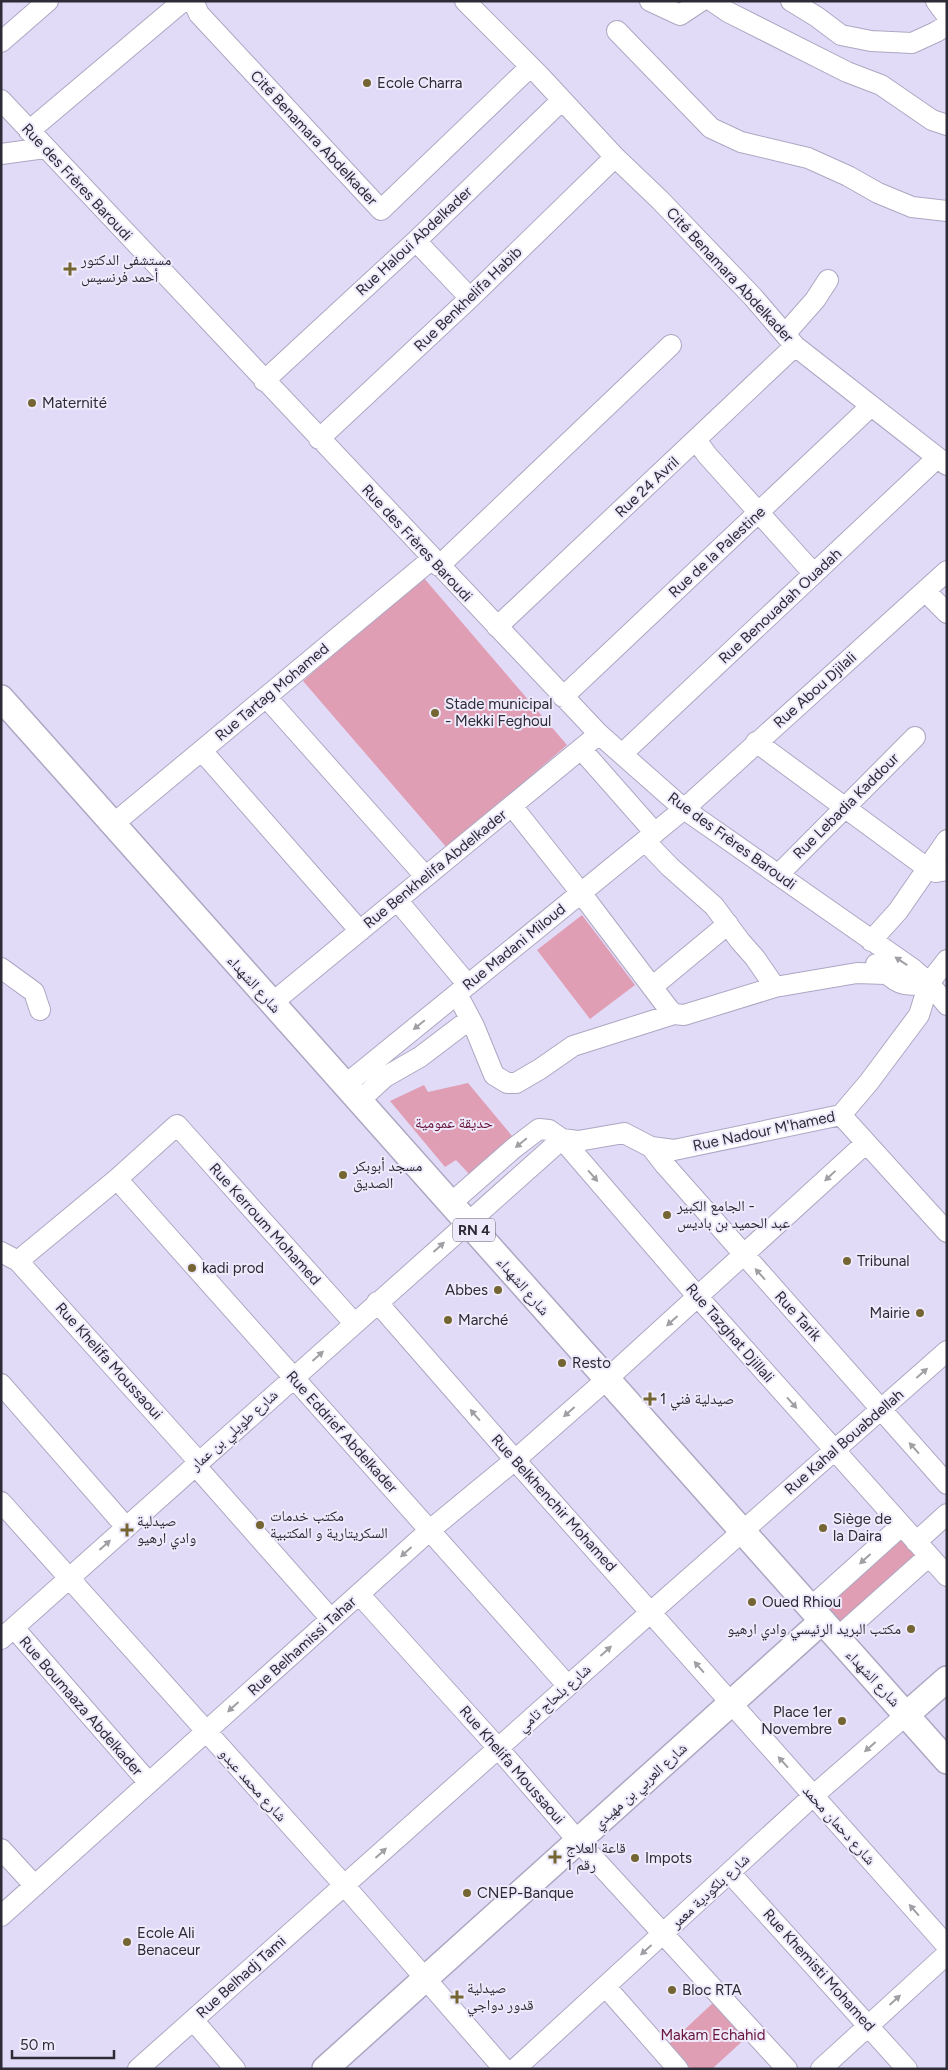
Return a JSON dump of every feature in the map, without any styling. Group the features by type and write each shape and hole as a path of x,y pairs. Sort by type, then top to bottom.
{"main road":[{"name":"شارع الشهداء","path":"1,698 741,1532 947,1761"},
{"name":"شارع العربي بن مهيدي","path":"325,2069 822,1623"},
{"path":"906,1715 947,1679"}],"street":[{"path":"1,42 48,1"},
{"path":"29,131 183,1"},
{"name":"Cité Benamara Abdelkader","path":"193,1 199,14 381,210 530,67"},
{"name":"Cité Benamara Abdelkader","path":"465,1 753,297 790,340 942,462"},
{"path":"650,1 680,15 701,1"},
{"path":"712,1 728,12 847,72 881,85 909,102 932,120 947,125"},
{"path":"791,1 818,17 841,35 872,41 912,43 947,25"},
{"path":"936,1 947,16"},
{"path":"617,31 711,128 741,142 808,158 848,176 878,193 912,207 947,211"},
{"name":"Rue des Frères Baroudi","path":"1,100 435,563 599,734 684,809 871,941 914,969 929,983"},
{"name":"Rue Haloui Abdelkader","path":"264,381 416,241 562,100"},
{"path":"1,154 45,148"},
{"name":"Rue Benkhelifa Habib","path":"319,440 470,298 615,157"},
{"path":"416,241 470,298"},
{"name":"Rue 24 Avril","path":"497,628 696,440 790,340 828,280"},
{"name":"Rue Tartag Mohamed","path":"112,825 435,563 671,345"},
{"name":"Rue de la Palestine","path":"564,698 871,406"},
{"path":"696,440 707,455 814,574"},
{"name":"Rue Benouadah Ouadah","path":"622,754 814,574 942,462"},
{"name":"Rue Abou Djilali","path":"684,809 947,571"},
{"path":"925,592 947,613"},
{"path":"267,698 425,876"},
{"name":"Rue Benkhelifa Abdelkader","path":"272,1003 599,734"},
{"name":"Rue Lebadia Kaddour","path":"778,875 915,737"},
{"path":"756,742 927,868 936,872 947,870"},
{"path":"580,749 650,837 670,867 714,906 775,987"},
{"path":"202,751 360,931"},
{"path":"512,806 674,1014"},
{"name":"Rue Madani Miloud","path":"352,1093 462,990 684,809"},
{"path":"947,840 898,911 871,941 870,953 874,962 886,974 900,984 910,987 929,983 947,960"},
{"path":"397,900 462,990 470,1019 494,1075 507,1083 516,1083 573,1046 674,1014 684,1015 775,987 857,973 886,974"},
{"path":"652,987 728,924"},
{"path":"1,968 34,992 40,1010"},
{"path":"929,983 947,1005"},
{"name":"Rue Nadour M'hamed","path":"562,1139 578,1141 624,1133 651,1147 674,1150 841,1115 869,1082 919,1015 929,983"},
{"path":"352,1093 385,1078 420,1057 470,1019"},
{"path":"841,1115 947,1232"},
{"name":"Rue Kerroum Mohamed","path":"116,1178 176,1124 354,1323"},
{"path":"458,1213 562,1139"},
{"name":"Rue Tazghat Djillali","path":"562,1139 698,1297 947,1576"},
{"name":"Rue Belhamissi Tahar","path":"1,1916 430,1530 515,1460 606,1380 866,1143"},
{"name":"Rue Tarik","path":"651,1147 744,1256 947,1484"},
{"path":"10,1257 116,1178"},
{"name":"Rue Eddrief Abdelkader","path":"116,1178 568,1686"},
{"name":"شارع طويلي بن عمار","path":"7,1633 377,1302 458,1213"},
{"name":"Rue Khelifa Moussaoui","path":"10,1257 197,1463 331,1619"},
{"name":"Rue Belkhenchir Mohamed","path":"377,1302 731,1704"},
{"name":"Rue Kahal Bouabdellah","path":"741,1532 947,1351"},
{"path":"1,1384 126,1527"},
{"name":"شارع محمد عبدو","path":"1,1502 344,1885 504,2069"},
{"path":"822,1623 923,1549 947,1514"},
{"path":"822,1623 901,1526"},
{"name":"شارع بلحاج تامي","path":"344,1885 741,1532"},
{"name":"Rue Khelifa Moussaoui","path":"359,1594 498,1748 578,1842 787,2069"},
{"name":"Rue Boumaaza Abdelkader","path":"7,1633 149,1783"},
{"name":"شارع دحمان محمد","path":"731,1704 947,1946"},
{"name":"شارع بلكودية معمر","path":"515,2069 730,1872 906,1715"},
{"path":"1,1849 35,1886"},
{"name":"Rue Khemisti Mohamed","path":"730,1872 869,2024 907,2069"},
{"name":"Rue Belhadj Tami","path":"138,2069 344,1885"},
{"path":"821,2069 947,1954"},
{"path":"606,1987 678,2069"},
{"path":"193,2020 236,2069"}],"green space":[{"name":"Stade municipal - Mekki Feghoul","path":"423,577 567,745 447,848 303,681"},
{"path":"582,915 635,985 590,1019 537,950"},
{"name":"حديقة عمومية","path":"468,1083 512,1136 471,1176 456,1160 445,1167 390,1101 424,1085 428,1092"},
{"path":"900,1535 919,1556 839,1628 820,1607"},
{"name":"Makam Echahid","path":"715,2001 747,2037 712,2069 691,2069 668,2045"}],"place":[{"name":"Ecole Charra","path":"367,83"},
{"name":"مستشفى الدكتور أحمد فرنسيس","path":"70,269"},
{"name":"Maternité","path":"32,403"},
{"name":"Stade municipal - Mekki Feghoul","path":"435,713"},
{"name":"مسجد أبوبكر الصديق","path":"343,1175"},
{"name":"الجامع الكبير - عبد الحميد بن باديس","path":"667,1215"},
{"name":"Tribunal","path":"847,1261"},
{"name":"kadi prod","path":"192,1268"},
{"name":"Abbes","path":"498,1290"},
{"name":"Mairie","path":"920,1313"},
{"name":"Marché","path":"448,1320"},
{"name":"Resto","path":"562,1363"},
{"name":"صيدلية فني 1","path":"650,1399"},
{"name":"مكتب خدمات السكريتارية و المكتبية","path":"260,1525"},
{"name":"Siège de la Daira","path":"823,1528"},
{"name":"صيدلية وادي ارهيو","path":"127,1530"},
{"name":"Oued Rhiou","path":"752,1602"},
{"name":"مكتب البريد الرئيسي وادي ارهيو","path":"911,1629"},
{"name":"Place 1er Novembre","path":"842,1721"},
{"name":"قاعة العلاج رقم 1","path":"555,1857"},
{"name":"Impots","path":"635,1858"},
{"name":"CNEP-Banque","path":"467,1893"},
{"name":"Ecole Ali Benaceur","path":"127,1942"},
{"name":"Bloc RTA","path":"672,1990"},
{"name":"صيدلية قدور دواجي","path":"457,1997"}]}
